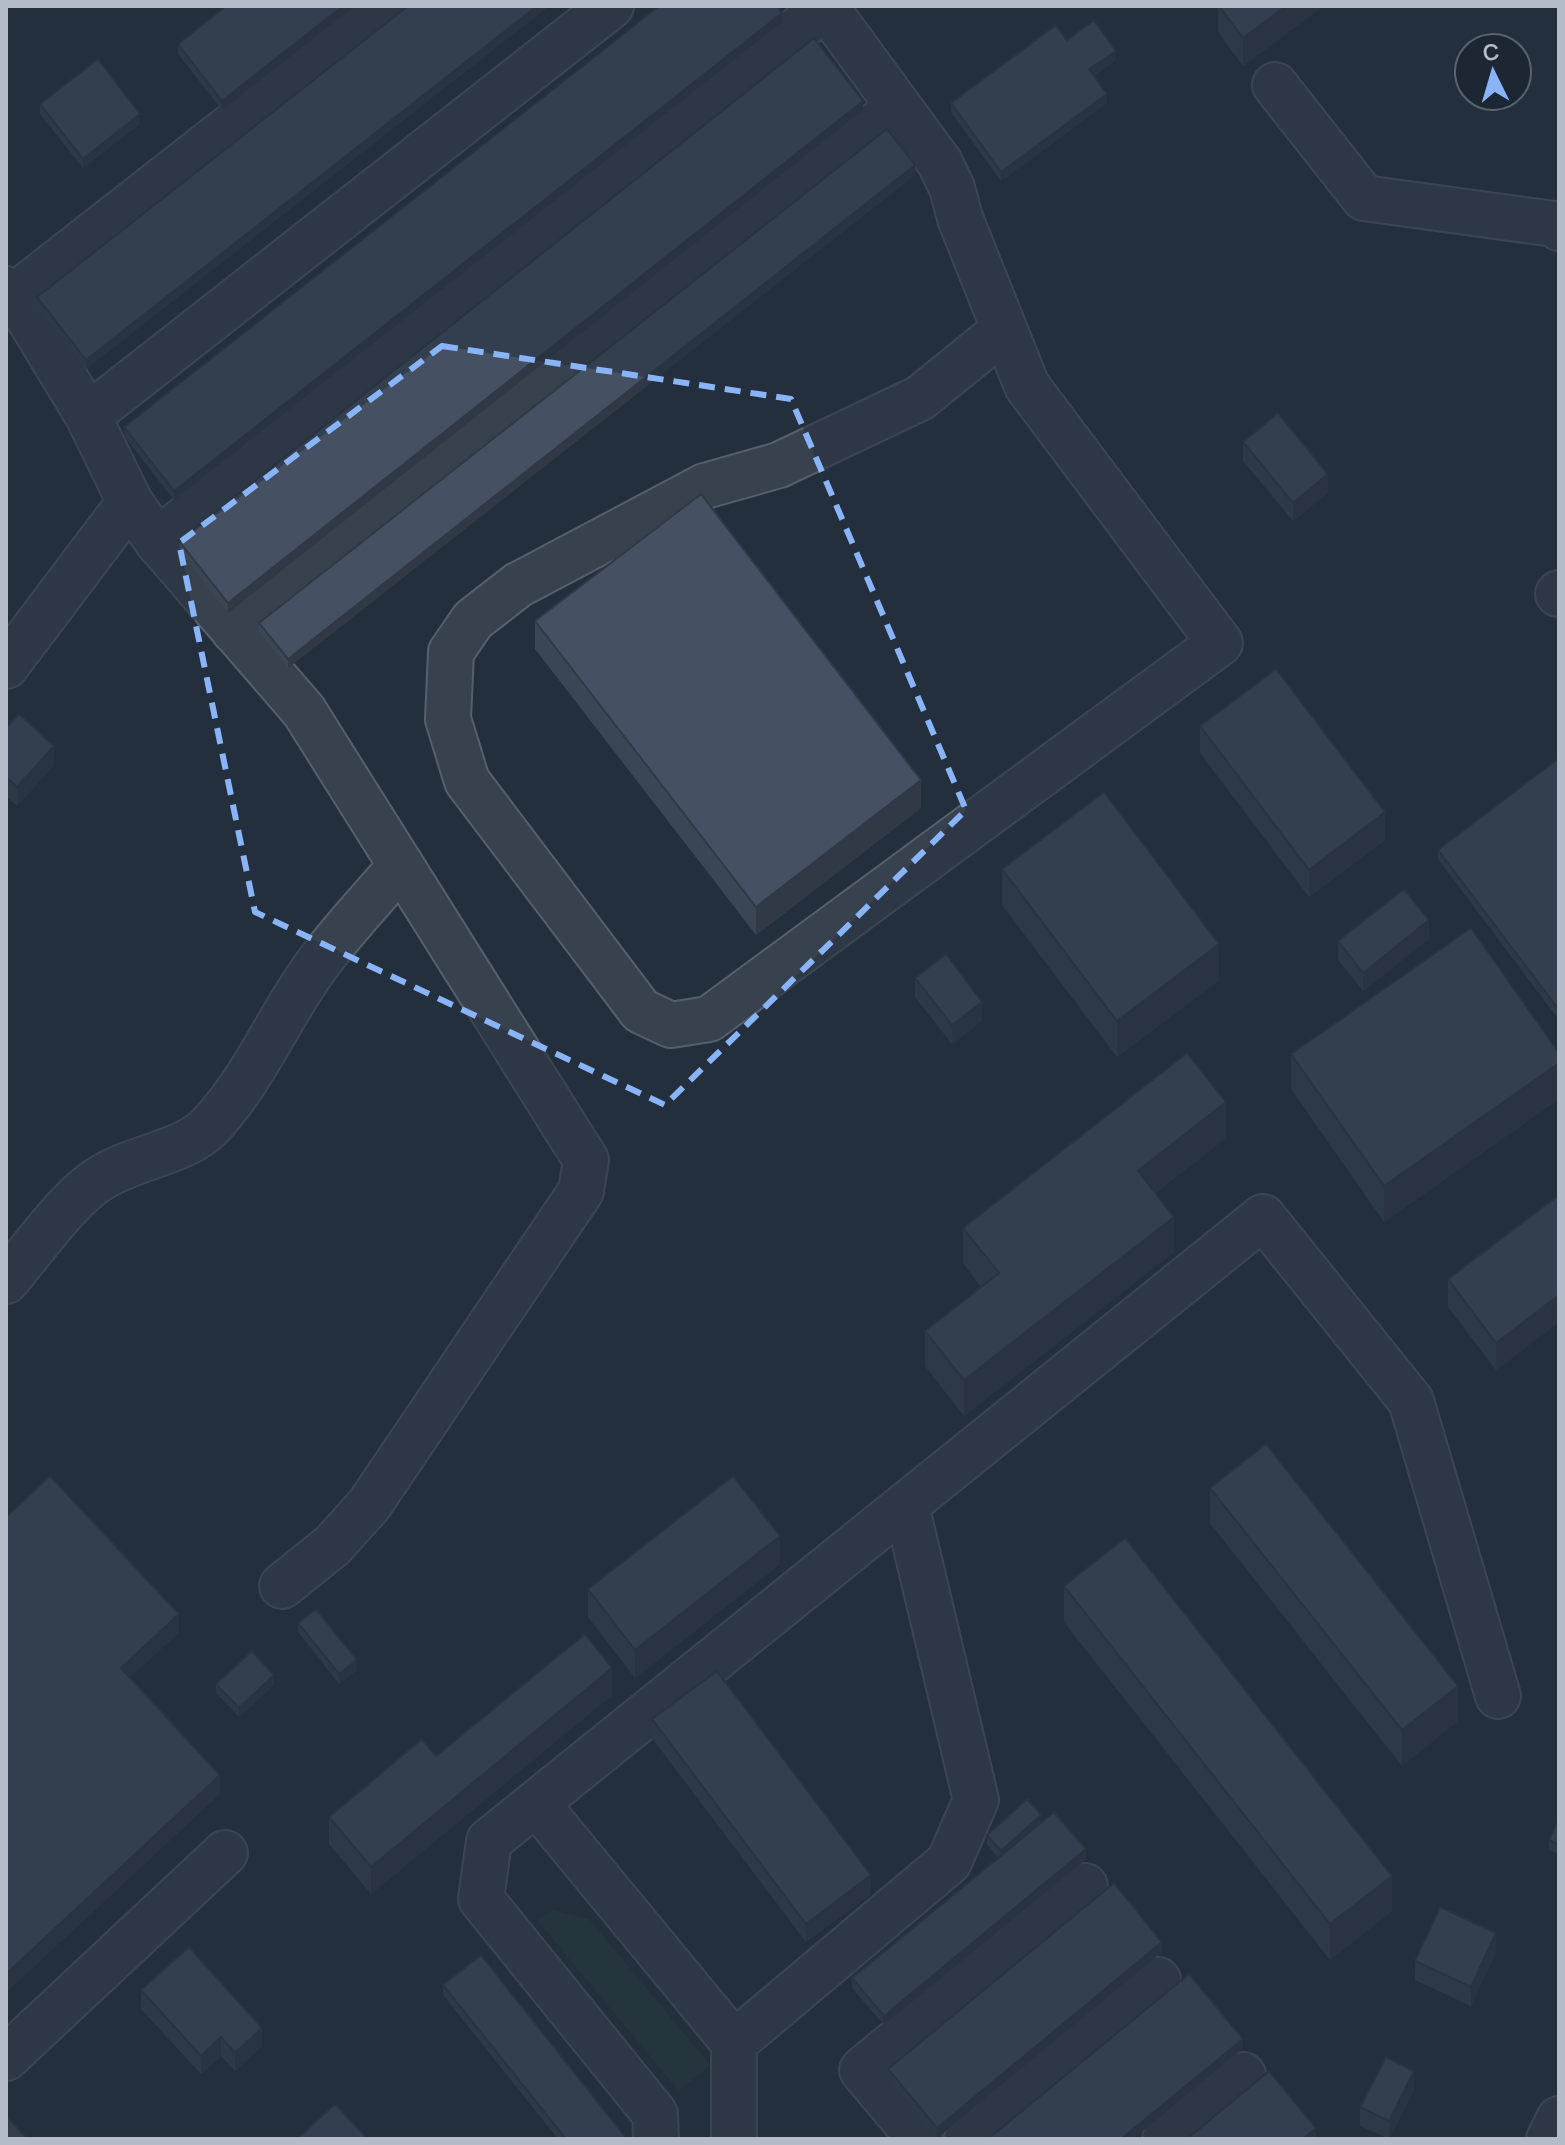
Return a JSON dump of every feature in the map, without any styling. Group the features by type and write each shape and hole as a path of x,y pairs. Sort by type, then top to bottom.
{"lane":[{"path":"282,1586 333,1545 369,1505 581,1191 586,1160 304,711 157,541 130,502 88,416 25,312 9,293 385,6"},
{"path":"88,416 611,6"},
{"path":"157,541 826,6 940,163 1027,386 1220,643 709,1019 671,1025 641,1011 467,781 448,719 451,652 473,620 518,585 705,486 779,465 920,398 1004,330"},
{"path":"1275,85 1364,198 1554,224 1559,228"},
{"path":"234,631 899,107"},
{"path":"6,666 130,502"},
{"path":"6,1281 68,1208 98,1179 136,1160 184,1145 209,1127 248,1075 311,972 401,865"},
{"path":"656,2139 655,2114 481,1899 489,1841 1263,1217 1411,1401 1498,1696"},
{"path":"734,2043 949,1862 976,1800 906,1505"},
{"path":"536,1803 734,2043 734,2139"},
{"path":"6,2058 225,1853"},
{"path":"920,2139 862,2070 1085,1886"},
{"path":"967,2139 1158,1980"},
{"path":"1165,2139 1243,2075"},
{"path":"1549,2139 1559,2119"}],"highlighted area":[{"path":"442,346 791,399 966,810 665,1105 255,912 179,543"}],"green space":[{"path":"552,1910 589,1919 710,2065 679,2091 538,1921"}],"building":[{"path":"226,6 343,6 222,101 178,44"},
{"path":"408,6 537,6 86,360 37,297"},
{"path":"659,6 777,6 782,13 174,491 124,427"},
{"path":"1219,6 1286,6 1243,38"},
{"path":"1094,20 1116,51 1089,69 1107,94 1001,172 951,103 1056,25 1067,40"},
{"path":"814,38 863,101 228,603 179,541"},
{"path":"98,59 140,114 83,159 40,104"},
{"path":"887,129 915,165 288,659 259,623"},
{"path":"1278,413 1328,474 1293,503 1243,442"},
{"path":"701,494 921,780 756,907 535,621"},
{"path":"1276,669 1385,812 1309,870 1200,726"},
{"path":"19,714 54,746 17,787 6,777 6,728"},
{"path":"1559,758 1559,1010 1438,850"},
{"path":"1104,792 1219,944 1117,1021 1002,869"},
{"path":"1404,889 1429,920 1363,973 1338,941"},
{"path":"1471,928 1559,1053 1559,1063 1384,1186 1291,1054"},
{"path":"946,954 982,1002 952,1025 915,978"},
{"path":"1187,1053 1226,1102 1138,1171 1174,1217 964,1380 925,1331 999,1273 963,1228"},
{"path":"1559,1195 1559,1295 1496,1343 1448,1279"},
{"path":"1266,1444 1458,1686 1402,1730 1210,1488"},
{"path":"50,1476 179,1614 121,1668 220,1775 6,1974 6,1517"},
{"path":"733,1476 780,1536 635,1650 588,1589"},
{"path":"1125,1538 1392,1876 1330,1924 1064,1586"},
{"path":"316,1609 357,1660 339,1674 298,1623"},
{"path":"585,1634 612,1668 371,1867 329,1817 422,1739 436,1756"},
{"path":"252,1651 274,1675 239,1708 216,1684"},
{"path":"717,1671 871,1875 806,1924 652,1719"},
{"path":"1027,1799 1041,1815 1001,1851 987,1835"},
{"path":"1054,1812 1086,1849 884,2016 852,1978"},
{"path":"1559,1819 1559,1845 1549,1840"},
{"path":"1114,1883 1162,1942 937,2128 888,2069"},
{"path":"1440,1907 1496,1933 1471,1987 1415,1961"},
{"path":"189,1947 262,2028 235,2053 221,2037 201,2056 141,1990"},
{"path":"481,1955 627,2139 566,2139 443,1985"},
{"path":"1189,1974 1243,2039 1121,2139 988,2139"},
{"path":"1386,2057 1414,2071 1389,2121 1360,2107"},
{"path":"1269,2071 1316,2128 1303,2139 1187,2139"},
{"path":"335,2104 368,2139 297,2139"},
{"path":"6,2116 28,2139 6,2139"}]}
